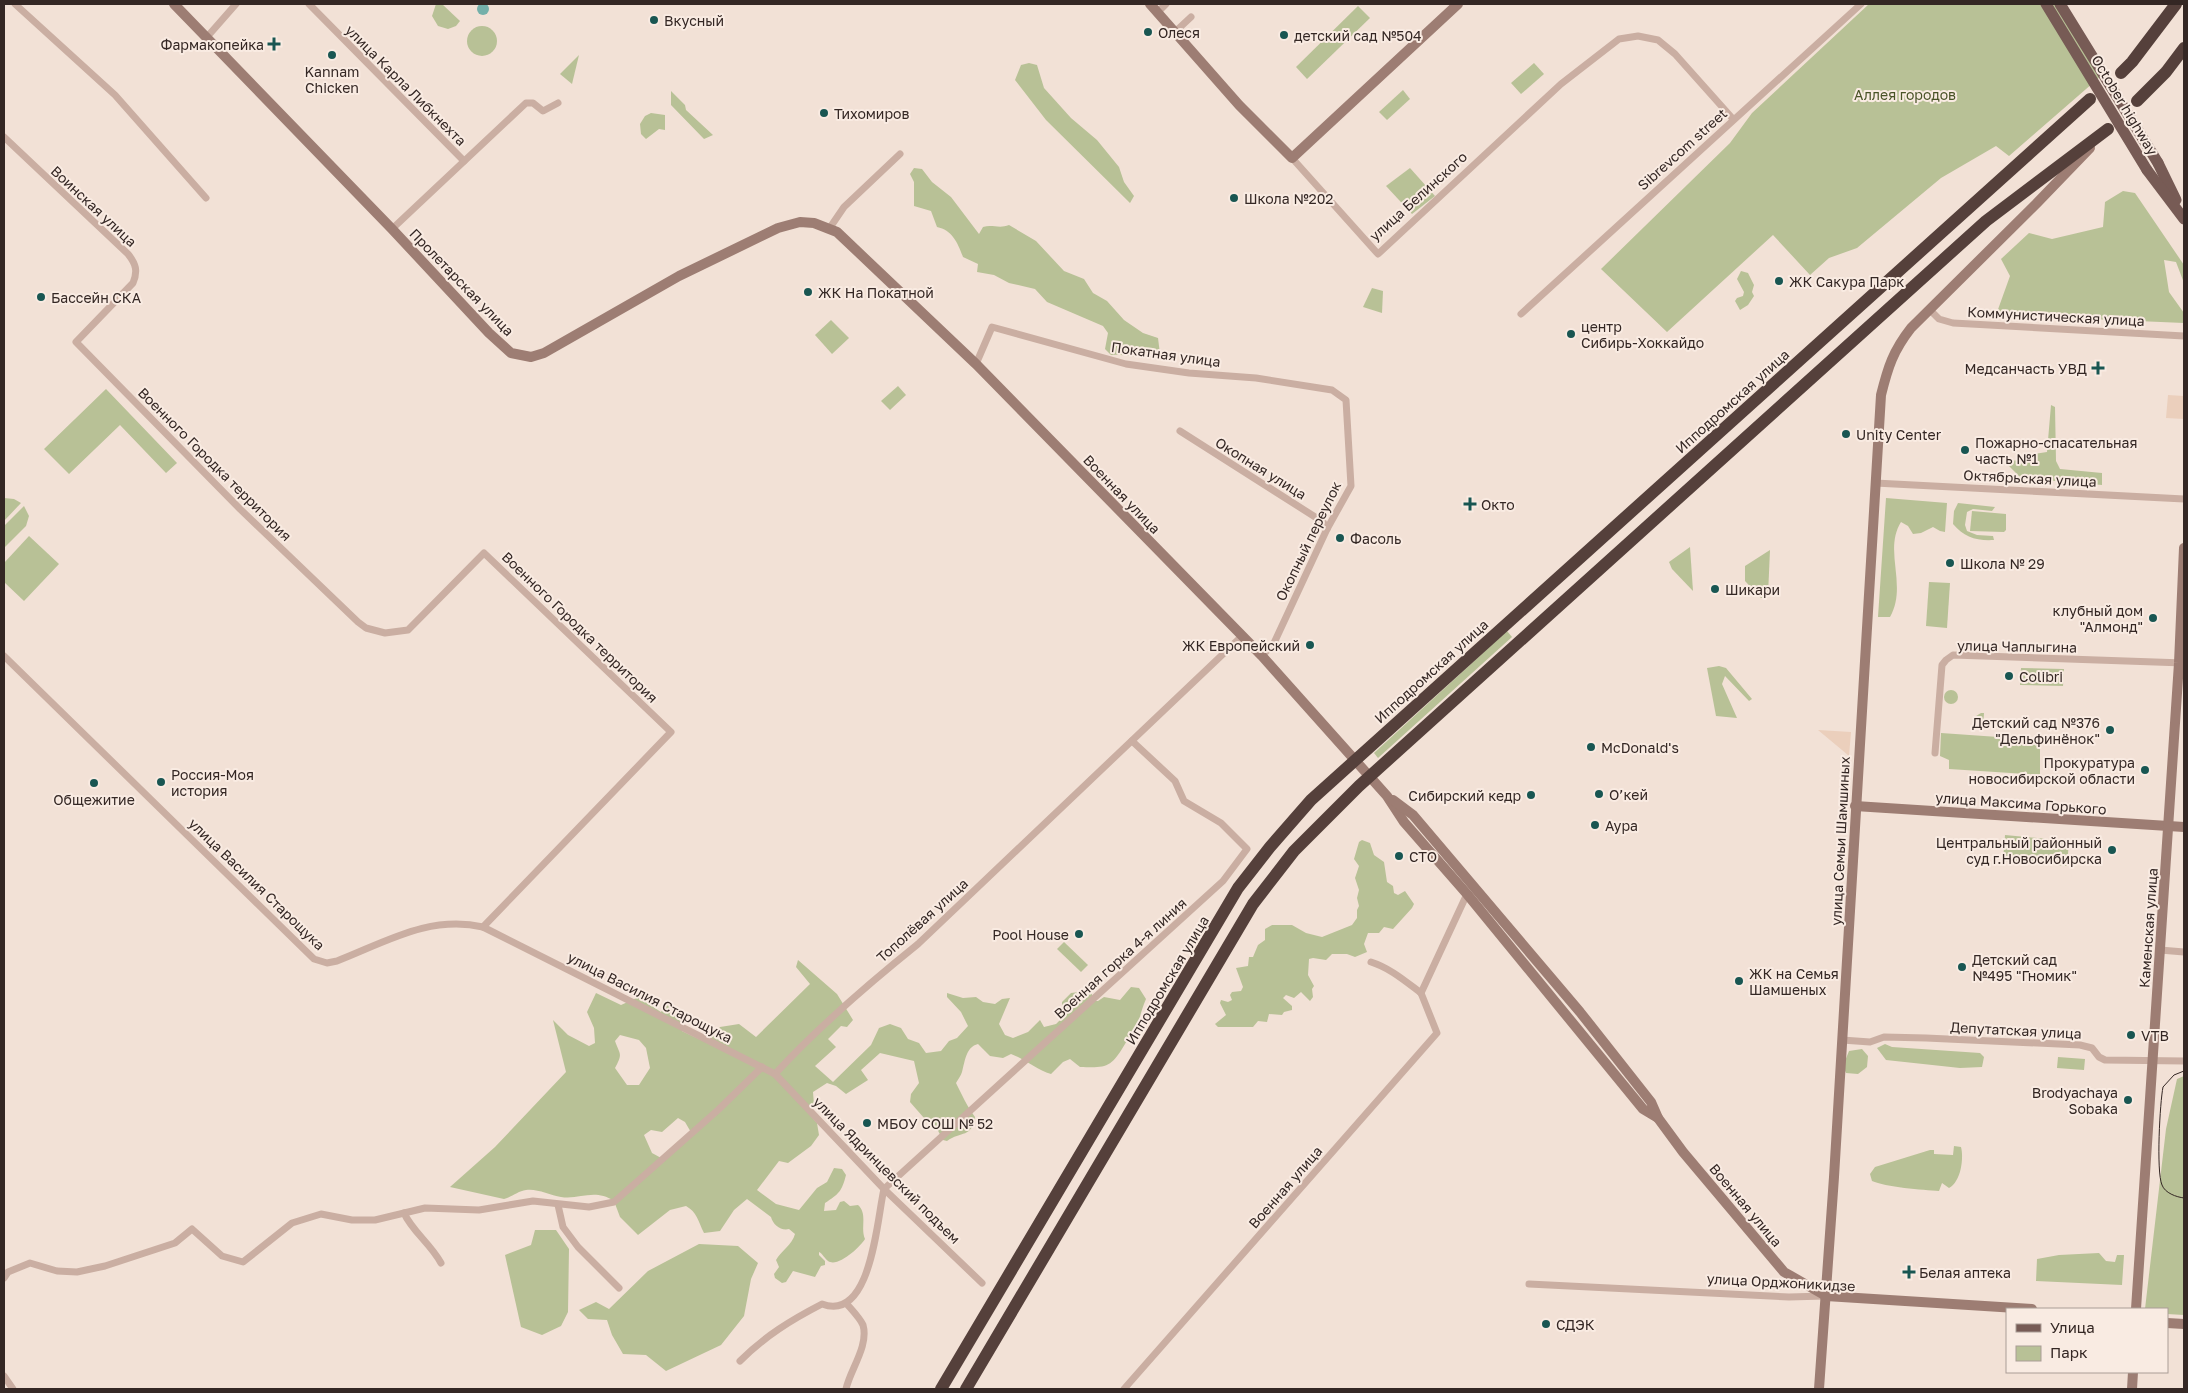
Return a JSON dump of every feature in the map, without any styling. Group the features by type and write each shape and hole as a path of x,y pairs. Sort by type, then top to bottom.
{"highway":[{"path":"2121,73 2132,62 2176,4"},
{"path":"2138,102 2166,72 2184,48"},
{"name":"Ипподромская улица","path":"941,1389 1238,888 1270,847 1311,800 2090,100"},
{"path":"966,1389 1242,922 1258,897 1294,851 1370,775 1986,221 2108,129"},
{"path":"1224,912 1233,910 1239,913 1242,922"}],"main road":[{"name":"October highway","path":"2046,4 2147,170 2184,218"},
{"path":"2060,4 2158,163 2184,218"}],"street":[{"path":"15,4 115,95 206,198"},
{"name":"Пролетарская улица","path":"174,4 392,229 489,333 511,353 531,357 569,341 679,276 778,228 800,222 826,227"},
{"path":"207,37 236,4"},
{"name":"улица Карла Либкнехта","path":"309,4 464,161"},
{"path":"1154,8 1166,4"},
{"path":"1292,158 1458,4"},
{"name":"Sibrevcom street","path":"1521,314 1861,4"},
{"name":"улица Белинского","path":"1154,8 1239,105 1292,158 1378,254 1561,84 1619,39 1638,36 1658,40 1675,54 1733,120"},
{"path":"1176,31 1192,16"},
{"path":"392,229 526,103 533,104 543,111 558,104"},
{"name":"улица Семьи Шамшиных","path":"1819,1389 1881,395 1888,366 1897,346 2108,129"},
{"name":"Воинская улица","path":"4,137 128,254 136,264 137,275 133,283 76,342"},
{"path":"826,227 844,207 900,154"},
{"name":"Военная улица","path":"826,227 849,242 976,364 1262,656 1370,775 1404,822 1471,890 1644,1109 1658,1118 1709,1183 1784,1272 1826,1296"},
{"name":"Коммунистическая улица","path":"1930,310 1939,320 1953,323 2184,336"},
{"name":"Покатная улица","path":"976,364 992,328 1126,364 1256,378 1332,390 1346,400"},
{"name":"Военного Городка территория","path":"76,342 240,509 366,628 385,633 408,630 484,553 671,732 483,927"},
{"name":"Окопный переулок","path":"1262,656 1274,643 1327,529 1351,486 1346,400"},
{"name":"Окопная улица","path":"1180,431 1323,522 1327,529"},
{"name":"Октябрьская улица","path":"1875,483 2184,500"},
{"name":"Каменская улица","path":"2136,1308 2168,826 2182,663 2184,548"},
{"name":"Тополёвая улица","path":"775,1074 805,1042 861,990 918,944 1242,636"},
{"name":"улица Василия Старощука","path":"4,656 314,959 327,963 337,961 425,926 446,922 483,927 762,1067"},
{"name":"улица Чаплыгина","path":"1935,753 1942,665 1953,656 2182,663"},
{"name":"Военная горка 4-я линия","path":"884,1189 1223,881 1247,849 1221,823 1184,801 1175,781 1132,741"},
{"name":"улица Максима Горького","path":"1855,806 2184,827"},
{"path":"1370,962 1396,974 1421,993 1471,890"},
{"path":"2160,950 2184,952"},
{"name":"Военная улица","path":"1124,1389 1437,1033 1421,993"},
{"name":"Депутатская улица","path":"1842,1040 1870,1042 1884,1037 2050,1044 2092,1048 2099,1057 2105,1060 2142,1062 2152,1059 2184,1061"},
{"path":"4,1278 8,1272 30,1263 57,1271 77,1272 147,1254 175,1243 192,1229 222,1256 243,1262 292,1223 321,1214 352,1220 374,1220 425,1208 479,1210 533,1201 589,1207 614,1202 718,1110 762,1067 775,1074"},
{"name":"улица Ядринцевский подъем","path":"775,1074 884,1189 982,1284"},
{"path":"740,1361 761,1340 789,1321 822,1304 830,1307 846,1303 856,1294 864,1280 876,1235 884,1189"},
{"path":"558,1205 563,1227 578,1247 619,1288"},
{"path":"404,1213 408,1222 432,1246 441,1263"},
{"name":"улица Орджоникидзе","path":"1529,1284 1789,1297 1826,1296 2016,1308"},
{"path":"846,1303 862,1324 863,1330 859,1359 852,1369 846,1389"},
{"path":"2168,1323 2184,1324"},
{"path":"2132,1389 2133,1373"},
{"path":"4,1376 13,1389"}],"green space":[{"path":"436,4 442,4 460,21 456,26 448,29 438,26 432,16"},
{"name":"Аллея городов","path":"1869,4 2058,4 2101,76 2009,156 1996,146 1941,178 1857,248 1829,258 1810,275 1773,235 1667,332 1601,269 1730,143 1752,113"},
{"path":"1358,6 1370,18 1307,79 1296,67"},
{"path":"482,26 493,30 497,41 493,52 482,56 471,52 467,41 471,30"},
{"path":"579,55 572,84 560,74"},
{"path":"1029,63 1037,65 1044,88 1071,118 1097,140 1119,167 1124,182 1134,196 1130,203 1046,120 1015,80 1021,65"},
{"path":"1534,63 1544,74 1521,94 1511,83"},
{"path":"1403,90 1410,99 1387,120 1379,112"},
{"path":"671,91 685,105 686,110 713,135 704,139 671,105"},
{"path":"651,113 665,115 665,130 659,129 646,139 641,134 640,124 645,116"},
{"path":"914,168 922,169 932,182 951,197 979,234 983,227 1009,225 1036,241 1064,271 1084,279 1093,293 1107,301 1124,320 1143,333 1158,338 1160,354 1149,357 1111,355 1105,349 1108,333 1103,326 1047,302 1035,289 1009,283 994,275 977,272 978,264 963,257 957,242 947,231 937,227 931,211 914,206 914,182 910,174"},
{"path":"1410,168 1435,196 1412,214 1386,186"},
{"path":"2123,191 2135,193 2184,265 2184,283 2176,262 2164,260 2169,292 2184,313 2184,323 1996,315 2010,276 2001,259 2029,233 2052,239 2103,227 2105,202"},
{"path":"1741,271 1748,273 1754,285 1752,292 1754,296 1748,305 1740,310 1735,301 1743,296 1744,292 1737,279"},
{"path":"1372,288 1383,291 1382,313 1363,307"},
{"path":"831,320 849,338 832,354 815,335"},
{"path":"898,386 906,395 890,410 881,401"},
{"path":"106,389 177,463 166,473 120,425 69,474 44,449"},
{"path":"2051,405 2055,407 2056,461 2060,469 2102,473 2102,485 2021,478 2009,466 2011,461 2034,458 2034,454 2047,452"},
{"path":"4,498 14,499 21,503 4,521"},
{"path":"1886,498 1947,503 1945,532 1933,527 1921,533 1913,534 1908,526 1901,522 1896,533 1894,545 1897,581 1895,605 1890,617 1878,617"},
{"path":"1958,503 1995,507 1992,511 1973,509 1967,512 1965,525 1967,531 1977,535 1993,536 1994,540 1982,540 1971,537 1953,524 1954,511"},
{"path":"24,506 29,516 26,526 4,548 4,526"},
{"path":"1972,511 2006,514 2006,530 2004,532 1970,531"},
{"path":"29,536 59,564 24,601 4,582 4,563"},
{"path":"1690,547 1693,591 1672,569 1669,562"},
{"path":"1770,550 1768,595 1761,598 1745,581 1745,566"},
{"path":"1929,582 1950,583 1947,628 1926,626"},
{"path":"1507,631 1512,637 1378,758 1374,753"},
{"path":"1719,666 1726,668 1752,699 1749,701 1725,676 1722,684 1737,718 1716,716 1707,668"},
{"path":"2021,668 2064,669 2063,686 2020,685"},
{"path":"1951,690 1956,692 1958,697 1956,702 1951,704 1946,702 1944,697 1946,692"},
{"path":"1984,713 1983,727 1972,727 1973,718"},
{"path":"1941,733 2040,740 2040,775 1949,769 1949,760 1940,756"},
{"path":"2005,835 2069,841 2067,866 2003,861"},
{"path":"1362,840 1370,843 1374,855 1384,862 1387,882 1393,886 1394,893 1398,895 1405,891 1414,904 1412,908 1393,929 1384,927 1379,933 1368,933 1364,944 1367,952 1355,957 1347,954 1332,954 1326,960 1309,959 1308,975 1314,986 1312,989 1313,997 1310,1001 1301,992 1294,998 1286,995 1283,998 1292,1006 1292,1010 1284,1012 1282,1015 1269,1014 1267,1022 1258,1021 1253,1027 1218,1027 1215,1024 1226,1015 1220,1003 1221,1000 1228,1002 1232,1000 1230,995 1232,992 1241,991 1243,987 1236,968 1248,966 1249,957 1253,957 1258,945 1265,940 1265,929 1272,925 1292,925 1306,933 1322,937 1352,925 1357,918 1359,906 1357,898 1359,890 1355,878 1359,866 1354,859 1359,842"},
{"path":"1064,942 1088,965 1081,972 1057,949"},
{"path":"798,960 837,994 853,1020 847,1027 841,1026 828,1039 836,1047 815,1066 833,1082 871,1045 879,1028 890,1024 901,1028 908,1039 919,1043 926,1053 941,1051 949,1041 957,1038 968,1026 961,1012 947,997 947,993 963,998 976,997 983,1002 995,1004 1002,999 1010,998 999,1024 1005,1035 1013,1038 1028,1032 1040,1020 1044,1027 1056,1024 1062,1018 1062,1002 1071,993 1079,992 1086,987 1090,989 1094,1001 1104,997 1120,1000 1131,987 1139,988 1146,999 1134,1035 1116,1058 1107,1065 1080,1067 1070,1059 1063,1062 1051,1074 1011,1054 1003,1058 990,1056 978,1044 971,1048 968,1051 962,1073 956,1083 975,1117 974,1124 969,1131 947,1141 943,1140 935,1125 931,1126 910,1102 911,1094 919,1083 914,1061 880,1053 861,1070 868,1080 846,1094 836,1086 827,1083 813,1092 814,1105 809,1114 817,1123 819,1135 811,1146 788,1163 779,1161 757,1190 776,1204 799,1210 817,1188 827,1182 834,1168 842,1169 846,1175 841,1189 825,1203 824,1211 836,1210 840,1202 844,1201 850,1206 858,1205 863,1213 865,1239 859,1247 837,1262 828,1261 819,1252 819,1255 825,1261 825,1265 821,1266 815,1277 793,1271 786,1282 782,1283 775,1278 774,1274 779,1267 776,1260 795,1234 789,1229 778,1227 771,1217 747,1199 734,1210 720,1231 704,1233 695,1214 686,1206 670,1210 638,1235 620,1217 614,1201 600,1195 568,1198 526,1190 504,1199 450,1187 495,1147 566,1072 553,1020 568,1035 589,1046 595,1043 594,1028 587,1012 596,993 621,1005 641,996 644,1001 661,1012 666,1005 681,1010 684,1021 682,1031 705,1042 714,1036 720,1027 739,1024 756,1037 810,984 796,967","holes":["620,1035 639,1040 646,1048 650,1068 639,1085 627,1085 615,1068 620,1054 615,1041","678,1118 685,1122 692,1134 663,1159 652,1153 644,1135 651,1130 662,1132"]},
{"path":"1885,1044 1892,1047 1980,1053 1984,1057 1982,1067 1960,1068 1886,1060 1877,1048"},
{"path":"1862,1049 1868,1056 1867,1067 1858,1074 1846,1073 1843,1066 1849,1051"},
{"path":"2058,1057 2085,1059 2084,1070 2057,1068"},
{"path":"2184,1076 2184,1315 2168,1314 2168,1308 2145,1308 2166,1129 2177,1079"},
{"path":"1954,1146 1961,1147 1962,1163 1956,1181 1949,1188 1942,1183 1939,1191 1895,1187 1872,1181 1870,1174 1875,1167 1930,1150 1934,1150 1934,1154 1953,1155"},
{"path":"535,1230 556,1230 569,1249 568,1312 561,1326 542,1335 521,1327 505,1255 531,1245"},
{"path":"699,1244 738,1246 758,1263 751,1279 744,1316 721,1345 666,1371 646,1355 623,1354 612,1335 607,1320 588,1319 579,1310 596,1302 609,1309 648,1271"},
{"path":"2099,1253 2106,1261 2115,1262 2117,1255 2124,1255 2122,1285 2036,1281 2037,1259 2059,1255"}],"shaded area":[{"path":"2168,395 2184,396 2184,419 2166,418"},
{"path":"1818,730 1851,732 1849,756 1842,750"}],"water":[{"path":"481,3 485,3 489,9 485,15 481,15 477,11 477,7"}],"tram line":[{"path":"2184,1071 2174,1075 2163,1087 2159,1152 2160,1177 2163,1188 2171,1194 2184,1198"}],"place":[{"name":"Вкусный","path":"654,20"},
{"name":"Олеся","path":"1148,32"},
{"name":"детский сад №504","path":"1284,35"},
{"name":"Фармакопейка","path":"274,44"},
{"name":"Kannam Chicken","path":"332,55"},
{"name":"Тихомиров","path":"824,113"},
{"name":"Школа №202","path":"1234,198"},
{"name":"ЖК Сакура Парк","path":"1779,281"},
{"name":"ЖК На Покатной","path":"808,292"},
{"name":"Бассейн СКА","path":"41,297"},
{"name":"центр Сибирь-Хоккайдо","path":"1571,334"},
{"name":"Медсанчасть УВД","path":"2098,368"},
{"name":"Unity Center","path":"1846,434"},
{"name":"Пожарно-спасательная часть №1","path":"1965,450"},
{"name":"Окто","path":"1470,504"},
{"name":"Фасоль","path":"1340,538"},
{"name":"Школа № 29","path":"1950,563"},
{"name":"Шикари","path":"1715,589"},
{"name":"клубный дом \"Алмонд\"","path":"2153,618"},
{"name":"ЖК Европейский","path":"1310,645"},
{"name":"Colibri","path":"2009,676"},
{"name":"Детский сад №376 \"Дельфинёнок\"","path":"2110,730"},
{"name":"McDonald's","path":"1591,747"},
{"name":"Прокуратура новосибирской области","path":"2145,770"},
{"name":"Россия-Моя история","path":"161,782"},
{"name":"Общежитие","path":"94,783"},
{"name":"О’кей","path":"1599,794"},
{"name":"Сибирский кедр","path":"1531,795"},
{"name":"Аура","path":"1595,825"},
{"name":"Центральный районный суд г.Новосибирска","path":"2112,850"},
{"name":"СТО","path":"1399,856"},
{"name":"Pool House","path":"1079,934"},
{"name":"Детский сад №495 \"Гномик\"","path":"1962,967"},
{"name":"ЖК на Семья Шамшеных","path":"1739,981"},
{"name":"VTB","path":"2131,1035"},
{"name":"Brodyachaya Sobaka","path":"2128,1100"},
{"name":"МБОУ СОШ № 52","path":"867,1123"},
{"name":"Белая аптека","path":"1909,1272"},
{"name":"СДЭК","path":"1546,1324"}]}
